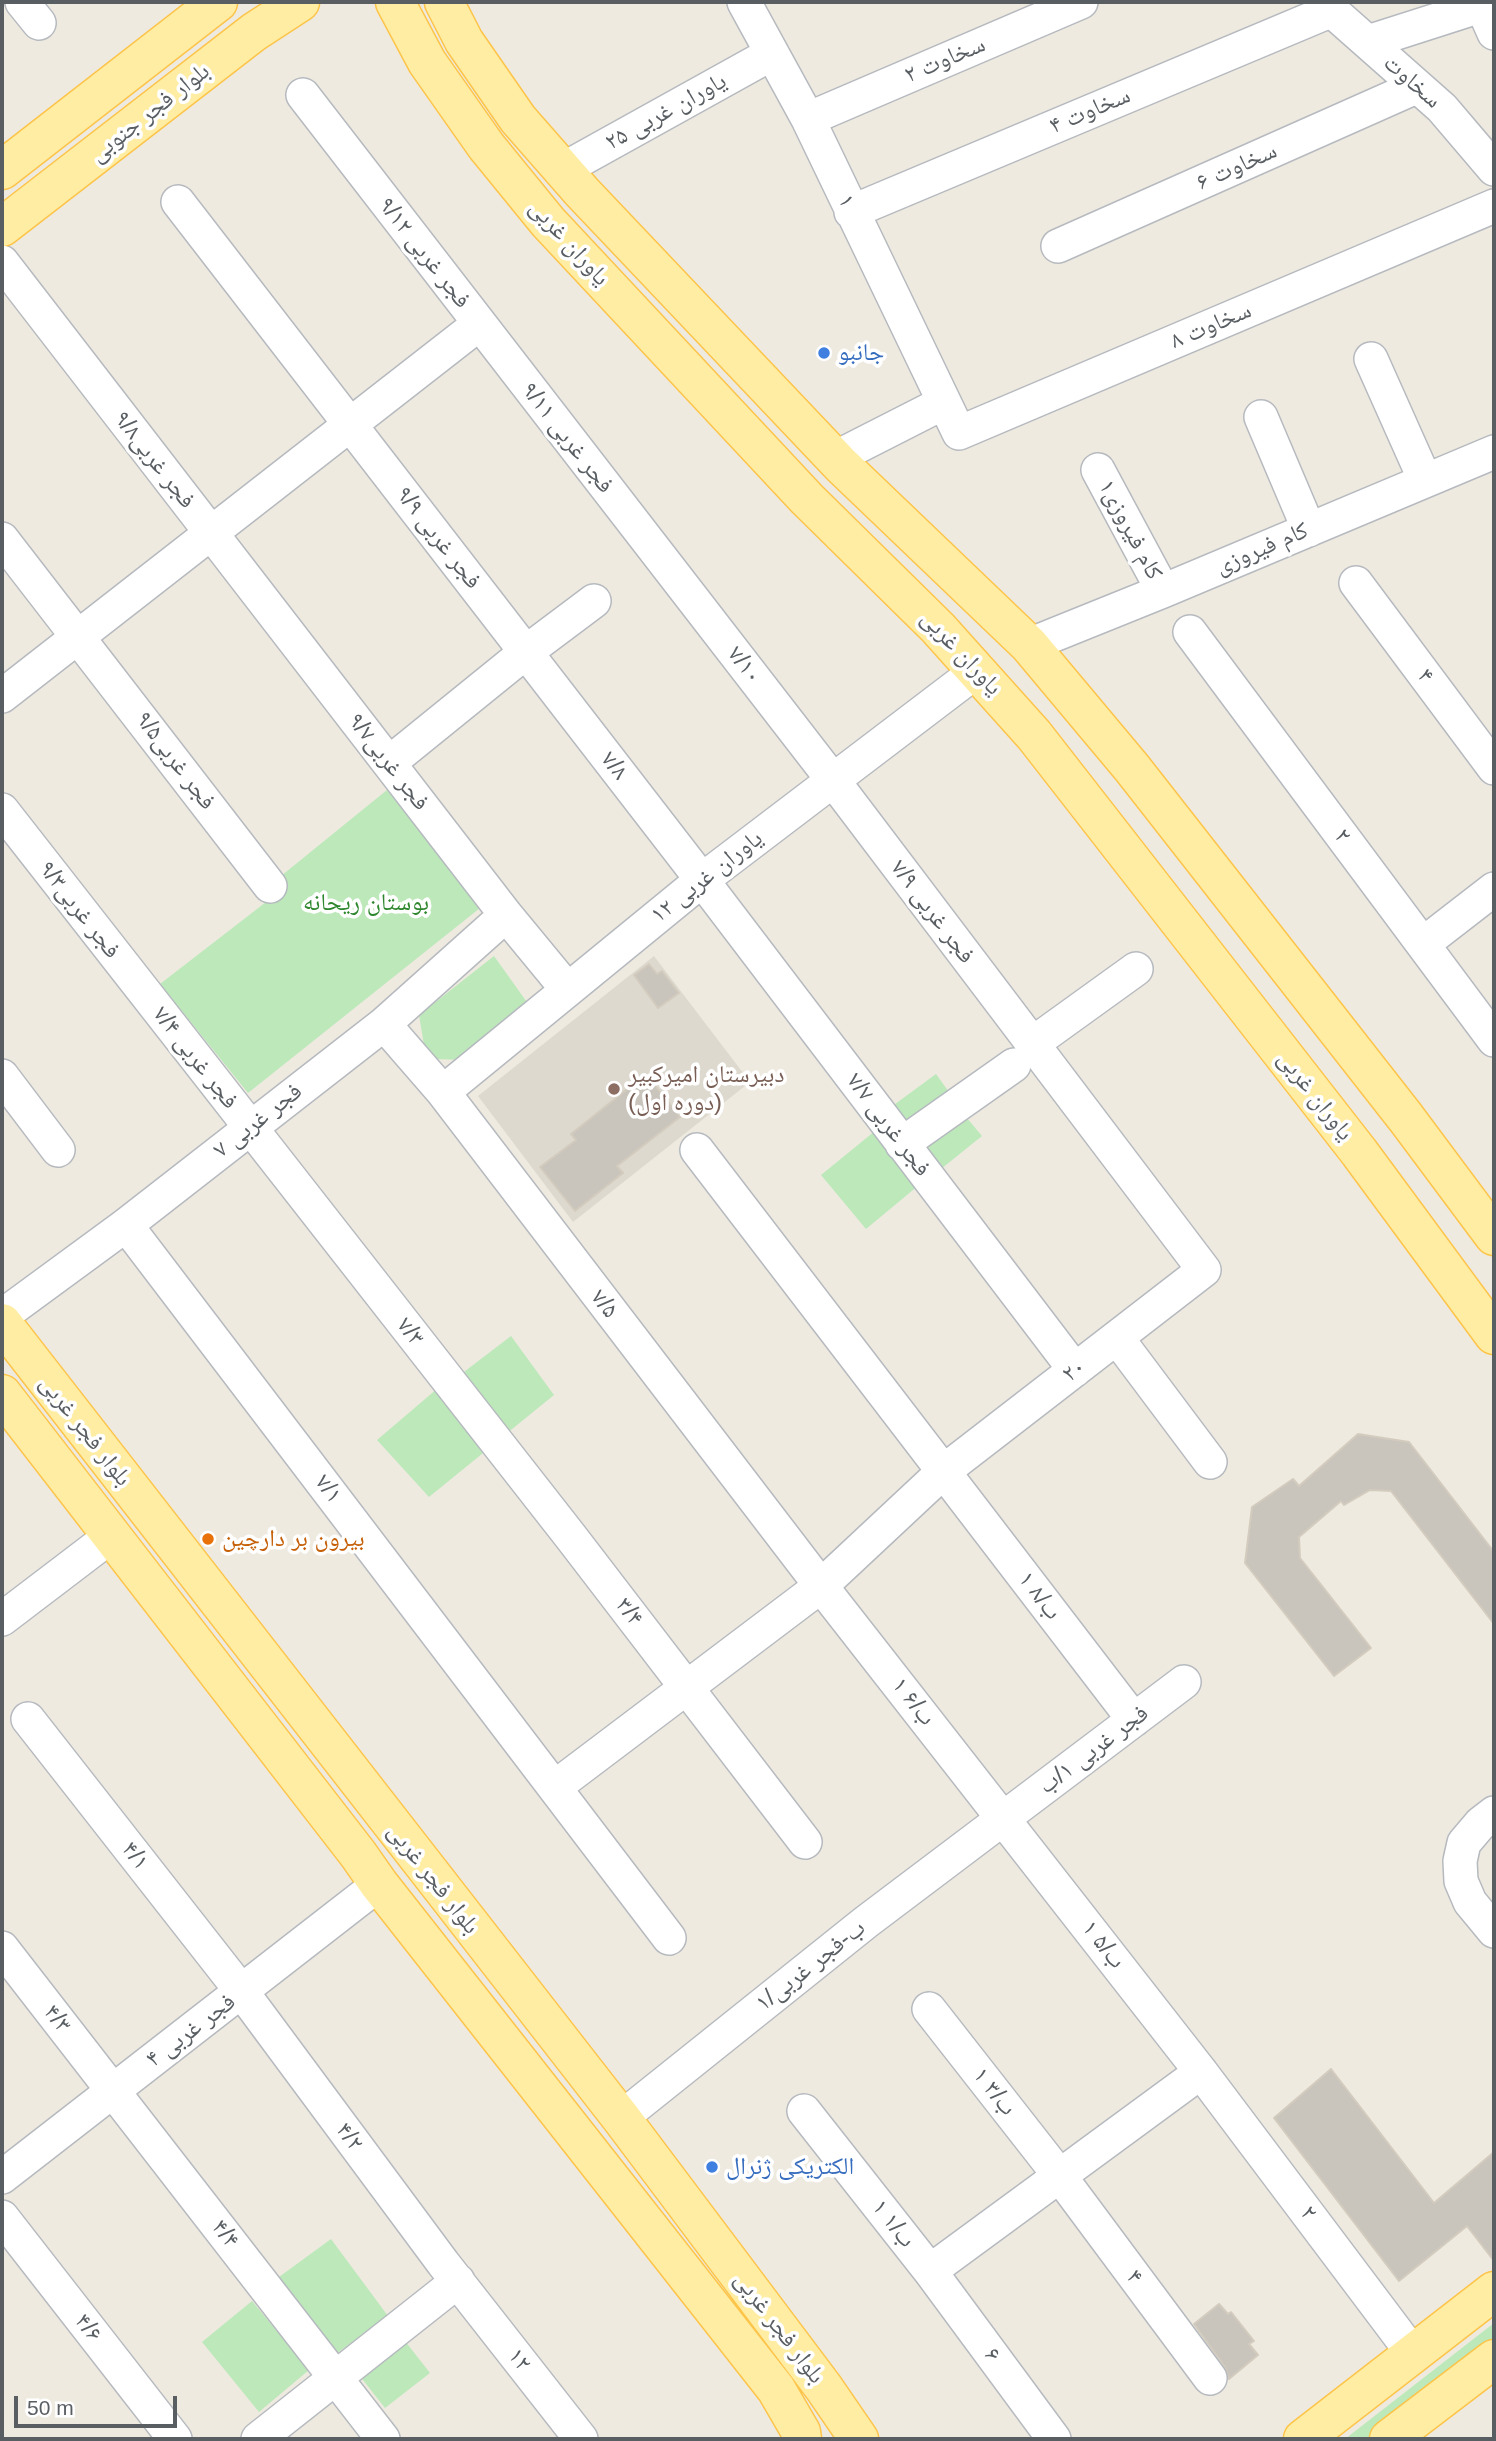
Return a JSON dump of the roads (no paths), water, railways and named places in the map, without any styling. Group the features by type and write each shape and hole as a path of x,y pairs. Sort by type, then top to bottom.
{"main road":[{"name":"بلوار فجر جنوبی","path":"2,170 218,2"},
{"name":"بلوار فجر جنوبی","path":"2,227 254,32 300,2"},
{"name":"یاوران غربی","path":"394,2 427,62 486,146 548,222 807,499 978,670 1034,735 1359,1152 1494,1335"},
{"name":"یاوران غربی","path":"444,2 464,41 518,119 562,170 835,458 1029,645 1141,779 1406,1118 1494,1236"},
{"path":"703,386 737,354"},
{"name":"بلوار فجر غربی","path":"2,1323 621,2118 859,2439"},
{"name":"بلوار فجر غربی","path":"2,1394 379,1884 776,2389 802,2436"},
{"path":"1303,2439 1415,2355 1494,2291"},
{"path":"1389,2439 1494,2358"},
{"path":"802,2436 821,2435 831,2428 836,2418 836,2406"}],"street":[{"name":"۱","path":"744,2 808,119 943,403"},
{"name":"سخاوت ۲","path":"808,119 1081,2"},
{"name":"سخاوت","path":"1326,6 1442,108 1494,169"},
{"name":"سخاوت ۴","path":"851,212 1326,6"},
{"path":"1368,43 1490,14"},
{"name":"یاوران غربی ۲۵","path":"562,170 771,54"},
{"name":"سخاوت ۶","path":"1058,246 1416,87"},
{"name":"۹/۱۲ فجر غربی","path":"303,95 479,324"},
{"name":"۹/۹ فجر غربی","path":"178,202 526,652"},
{"name":"سخاوت ۸","path":"943,403 959,433 1494,205"},
{"name":"فجر غربی۹/۸","path":"2,262 211,533"},
{"path":"2,696 479,324"},
{"name":"۹/۱۱ فجر غربی","path":"479,324 655,552"},
{"path":"1371,359 1424,480"},
{"path":"835,458 943,403"},
{"path":"1261,417 1309,530"},
{"name":"کام فیروزی","path":"1029,645 1494,452"},
{"name":"کام فیروزی۱","path":"1098,470 1163,591"},
{"name":"فجر غربی۹/۷","path":"211,533 506,915 567,989"},
{"name":"فجر غربی۹/۵","path":"2,539 270,886"},
{"name":"۷/۱۰","path":"655,552 832,779"},
{"name":"۴","path":"1356,583 1494,768"},
{"path":"389,763 526,652 594,601"},
{"name":"۲","path":"1190,632 1494,1040"},
{"name":"۷/۸","path":"526,652 702,880"},
{"name":"۱۲ یاوران غربی","path":"443,1092 702,880 978,670"},
{"name":"۷/۹ فجر غربی","path":"832,779 1023,1055 1204,1270"},
{"name":"فجر غربی۹/۳","path":"7,828 141,989"},
{"name":"۷/۷ فجر غربی","path":"702,880 1075,1370"},
{"path":"1423,944 1494,889"},
{"name":"۷ فجر غربی","path":"2,1316 126,1225 384,1024 506,915"},
{"path":"902,1144 1136,969"},
{"name":"۷/۴ فجر غربی","path":"141,989 249,1127"},
{"name":"۷/۵","path":"384,1024 443,1092 821,1586"},
{"path":"2,1076 58,1150"},
{"name":"۷/۳","path":"249,1127 571,1537"},
{"name":"۱ ب/۸","path":"696,1150 1133,1720"},
{"name":"۷/۱","path":"126,1225 669,1938"},
{"name":"۲۰","path":"555,1787 821,1586 944,1471 1204,1270"},
{"path":"1116,1338 1210,1462"},
{"path":"2,1619 111,1536"},
{"name":"۳/۴","path":"571,1537 805,1842"},
{"name":"۱ ب/۶","path":"821,1586 1004,1818"},
{"name":"فجر غربی ۱/ب","path":"1004,1818 1184,1682"},
{"name":"۴/۱","path":"28,1719 242,1992"},
{"path":"1494,1813 1481,1823 1464,1843 1460,1861 1461,1881 1470,1902 1494,1931"},
{"name":"۱/ب-فجر غربی","path":"621,2118 866,1922 1004,1818"},
{"name":"۱ ب/۵","path":"1004,1818 1201,2072"},
{"name":"۴ فجر غربی","path":"2,2177 379,1884"},
{"name":"۴/۳","path":"2,1948 113,2090"},
{"name":"۴/۲","path":"242,1992 458,2281"},
{"name":"۱ ب/۳","path":"929,2009 1059,2175"},
{"path":"930,2270 1201,2072"},
{"name":"۲","path":"1201,2072 1415,2355"},
{"name":"۴/۴","path":"113,2090 383,2439"},
{"name":"۱ ب/۱","path":"804,2111 930,2270"},
{"name":"۴","path":"1059,2175 1210,2378"},
{"name":"۴/۶","path":"2,2217 175,2439"},
{"name":"۶","path":"930,2270 1054,2439"},
{"path":"258,2439 458,2281"},
{"name":"۱۲","path":"458,2281 581,2439"}],"place":[{"name":"جانبو","path":"824,353"},
{"name":"دبیرستان امیرکبیر (دوره اول)","path":"614,1089"},
{"name":"بیرون بر دارچین","path":"208,1539"},
{"name":"الکتریکی ژنرال","path":"712,2167"}],"park label":[{"name":"بوستان ریحانه","path":"366,903"}]}
